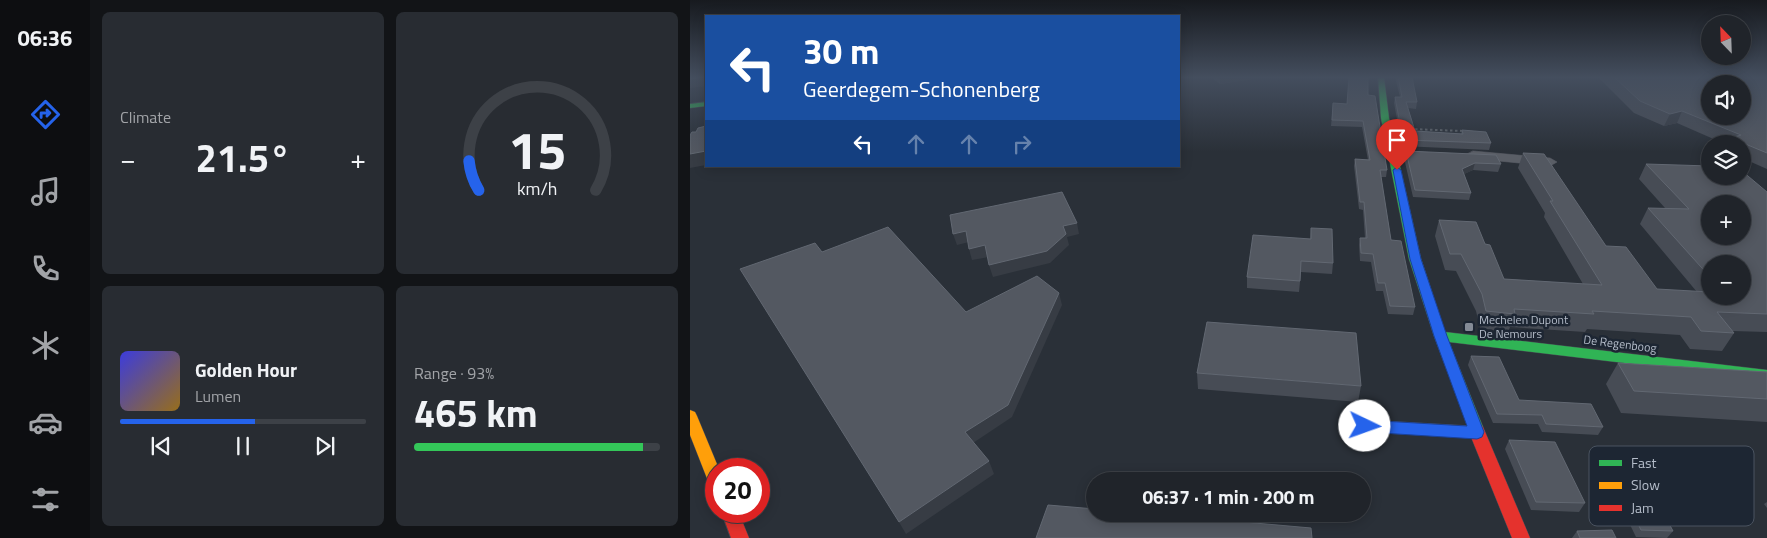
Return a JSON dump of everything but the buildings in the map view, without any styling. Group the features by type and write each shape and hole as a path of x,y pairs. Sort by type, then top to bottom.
{"street":[{"path":"1383,102 1385,118 1398,152 1416,259 1440,336 1521,538"},
{"path":"690,106 705,104"},
{"path":"1460,154 1550,162"},
{"name":"De Regenboog","path":"1440,336 1767,375"},
{"path":"690,416 707,458"},
{"path":"734,523 740,538"}],"lane":[{"path":"1365,426 1477,432"}],"path":[{"path":"1408,129 1466,131"}],"traffic: fast":[{"path":"1383,102 1385,118 1415,259 1440,336 1475,427"},
{"path":"690,106 705,104"},
{"path":"1440,336 1767,375"}],"traffic: slow":[{"path":"690,416 707,458"}],"traffic: jam":[{"path":"1475,427 1521,538"},
{"path":"734,523 740,538"}],"place":[{"name":"Mechelen Dupont De Nemours","path":"1469,327"}],"route":[{"path":"1365,426 1477,432 1440,336 1416,259 1397,170"}]}
